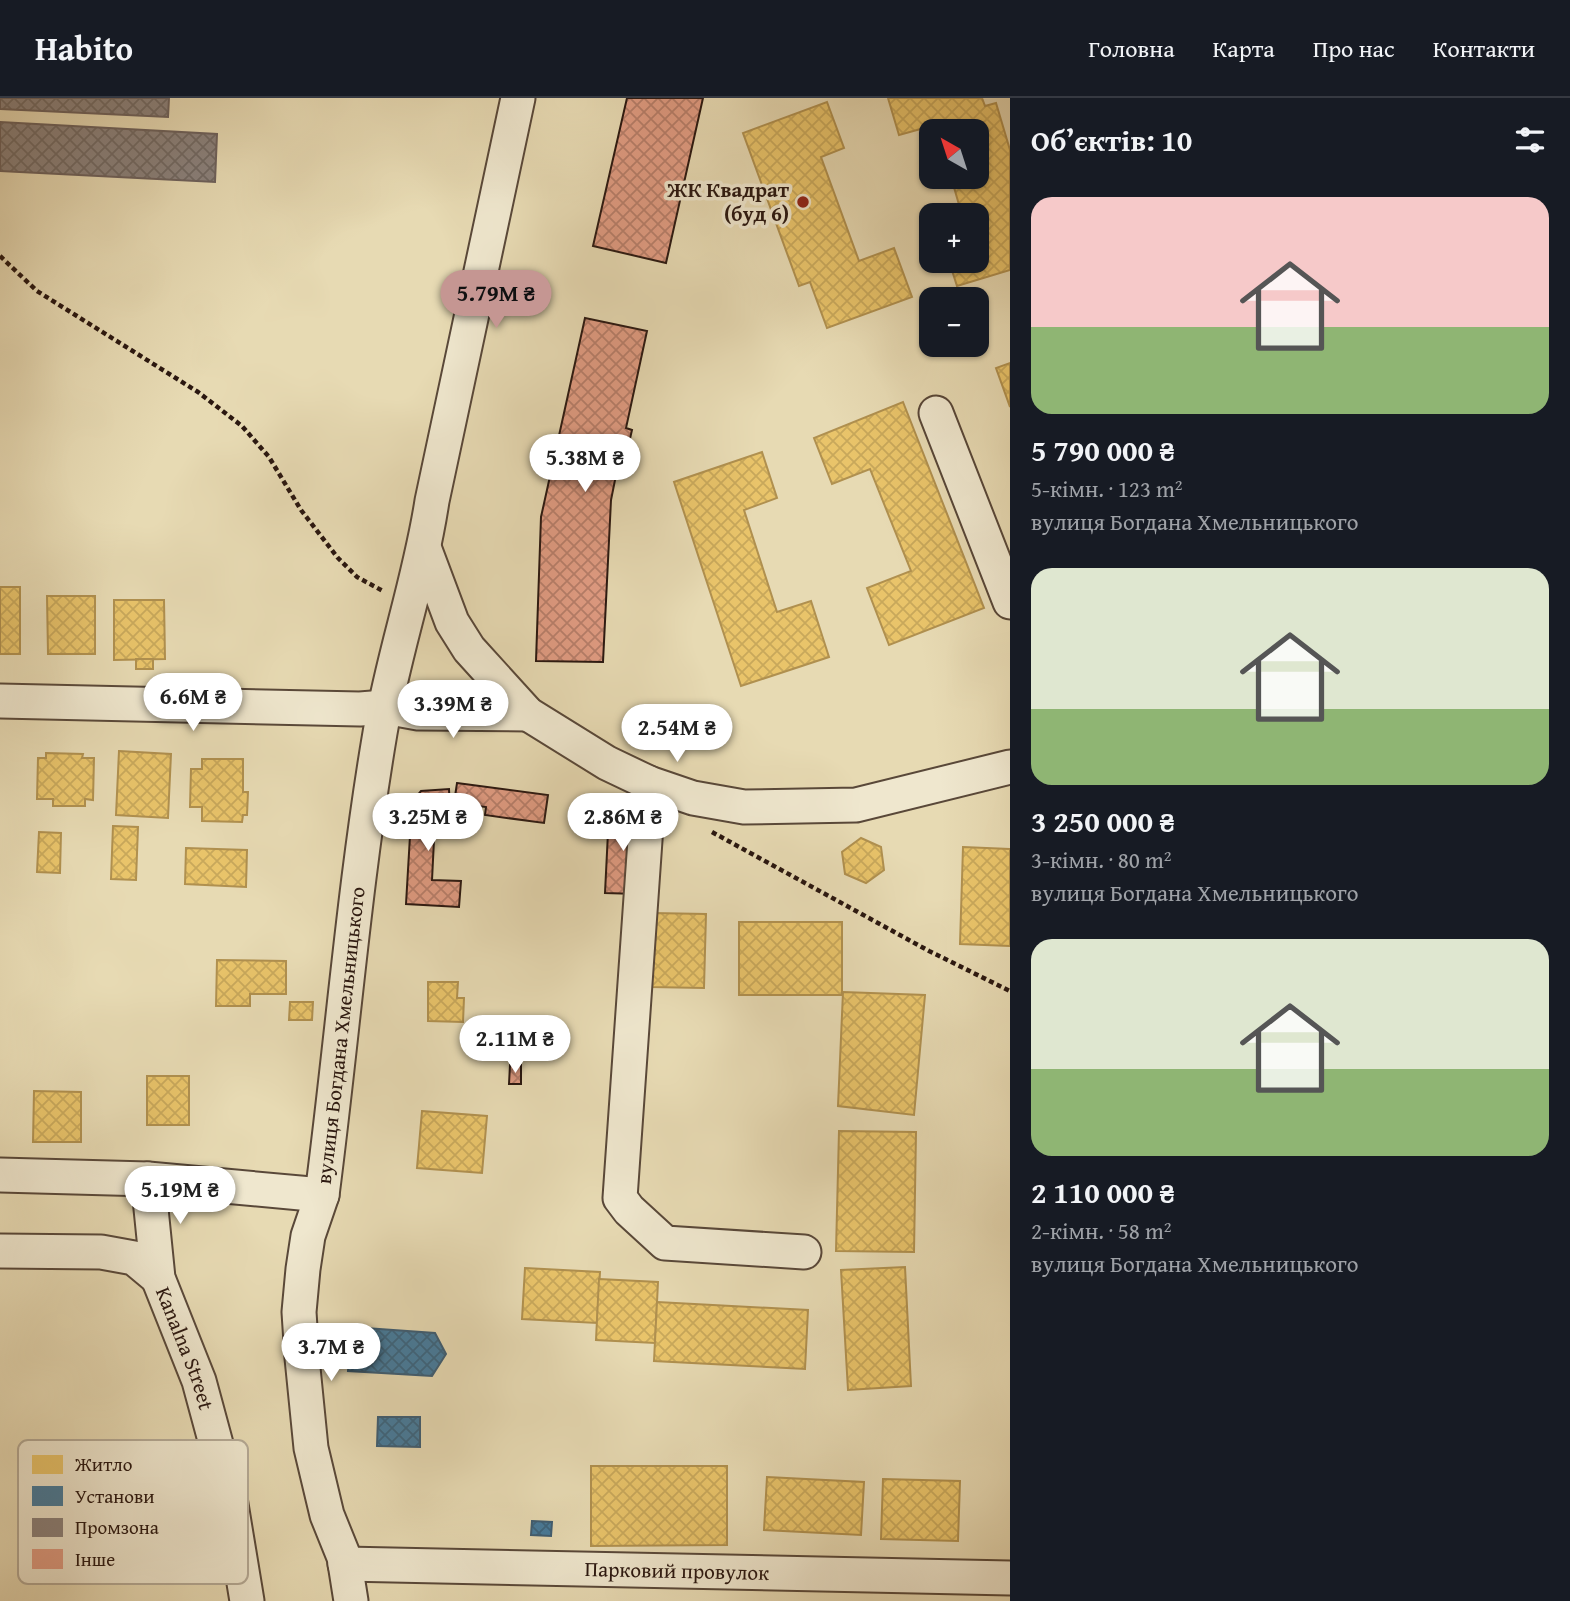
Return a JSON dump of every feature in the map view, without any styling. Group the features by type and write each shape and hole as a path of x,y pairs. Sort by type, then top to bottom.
{"street":[{"name":"вулиця Богдана Хмельницького","path":"351,1601 345,1564 327,1515 311,1448 299,1312 303,1269 308,1236 322,1195 367,827 385,707 409,604 425,550 432,501 518,99"},
{"path":"936,413 1010,603"},
{"path":"425,550 452,622 469,649 527,714 607,763 649,783 693,798 744,807 856,804 1010,767"},
{"path":"0,701 346,709 385,707 418,713 527,714"},
{"path":"649,783 620,1198 664,1243 804,1252"},
{"path":"0,1175 148,1179 322,1195"},
{"name":"Kanalna Street","path":"148,1179 158,1278 199,1381 215,1440"},
{"path":"0,1251 102,1252 134,1258 158,1278"},
{"name":"Парковий провулок","path":"345,1564 1010,1578"}],"path":[{"path":"0,256 37,290 198,392 242,426 269,457 301,510 338,558 356,577 409,604"},
{"path":"693,798 711,831 929,951 1010,991"}],"building: Житло":[{"path":"888,98 982,98 985,106 996,103 1010,150 1010,270 957,286 953,273 989,273 989,203 959,203 954,189 989,189 989,119 919,119 919,129 899,135"},
{"name":"ЖК Квадрат (буд 6)","path":"827,102 844,148 821,157 859,261 894,248 912,297 827,328 810,282 799,286 743,133"},
{"path":"1010,363 1010,407 996,368"},
{"path":"903,402 984,608 889,645 867,588 911,571 870,469 832,484 814,438"},
{"path":"762,452 777,498 744,510 777,612 811,601 829,657 741,686 674,482"},
{"path":"0,587 20,587 20,654 0,654"},
{"path":"47,596 95,596 95,654 48,654"},
{"path":"114,600 164,600 165,659 114,660"},
{"path":"136,659 153,659 153,669 136,669"},
{"path":"119,751 171,754 168,818 116,815"},
{"path":"46,753 83,754 82,758 94,758 93,800 85,799 85,806 53,806 53,799 37,799 38,758 46,758"},
{"path":"202,759 243,759 243,792 248,792 247,815 243,815 242,822 202,821 202,807 190,807 191,769 202,769"},
{"path":"113,826 138,827 136,880 111,879"},
{"path":"39,832 61,833 60,873 37,872"},
{"path":"861,838 881,847 884,870 866,883 845,874 842,852"},
{"path":"963,847 1010,849 1010,946 960,944"},
{"path":"186,848 247,850 246,887 185,884"},
{"path":"652,913 706,914 704,988 651,987"},
{"path":"739,922 842,922 842,995 739,995"},
{"path":"217,960 286,961 286,994 250,994 250,1006 216,1006"},
{"path":"428,982 458,982 457,998 464,998 463,1022 428,1021"},
{"path":"843,992 925,995 914,1115 838,1106"},
{"path":"290,1002 313,1002 312,1020 289,1020"},
{"path":"147,1076 189,1076 189,1125 147,1125"},
{"path":"34,1091 81,1092 81,1142 33,1142"},
{"path":"422,1111 487,1116 482,1173 417,1168"},
{"path":"839,1131 916,1132 914,1252 836,1251"},
{"path":"905,1267 911,1386 848,1390 841,1270"},
{"path":"525,1268 600,1272 597,1323 522,1319"},
{"path":"599,1279 658,1282 655,1343 596,1340"},
{"path":"657,1302 808,1310 805,1369 654,1361"},
{"path":"591,1466 727,1466 727,1545 591,1546"},
{"path":"767,1477 864,1482 861,1535 764,1530"},
{"path":"883,1479 960,1481 958,1541 881,1539"}],"building: Установи":[{"path":"351,1327 435,1333 446,1354 432,1376 348,1371"},
{"path":"378,1417 420,1417 420,1447 377,1446"},
{"path":"532,1521 552,1522 551,1536 531,1535"}],"building: Промзона":[{"path":"0,98 169,98 168,117 0,109"},
{"path":"0,122 217,134 215,182 0,171"}],"building: Інше":[{"path":"627,98 703,98 666,263 593,246"},
{"path":"585,318 647,331 626,428 632,430 626,456 620,455 611,500 603,662 536,661 541,517"},
{"path":"457,783 548,795 544,823 485,815 486,807 454,803"},
{"path":"449,789 450,812 435,820 432,880 461,881 459,907 406,904 412,802 421,791"},
{"path":"609,812 640,813 637,894 605,893"},
{"path":"510,1065 521,1065 521,1084 509,1084"}],"place":[{"name":"ЖК Квадрат (буд 6)","path":"803,202"}]}
